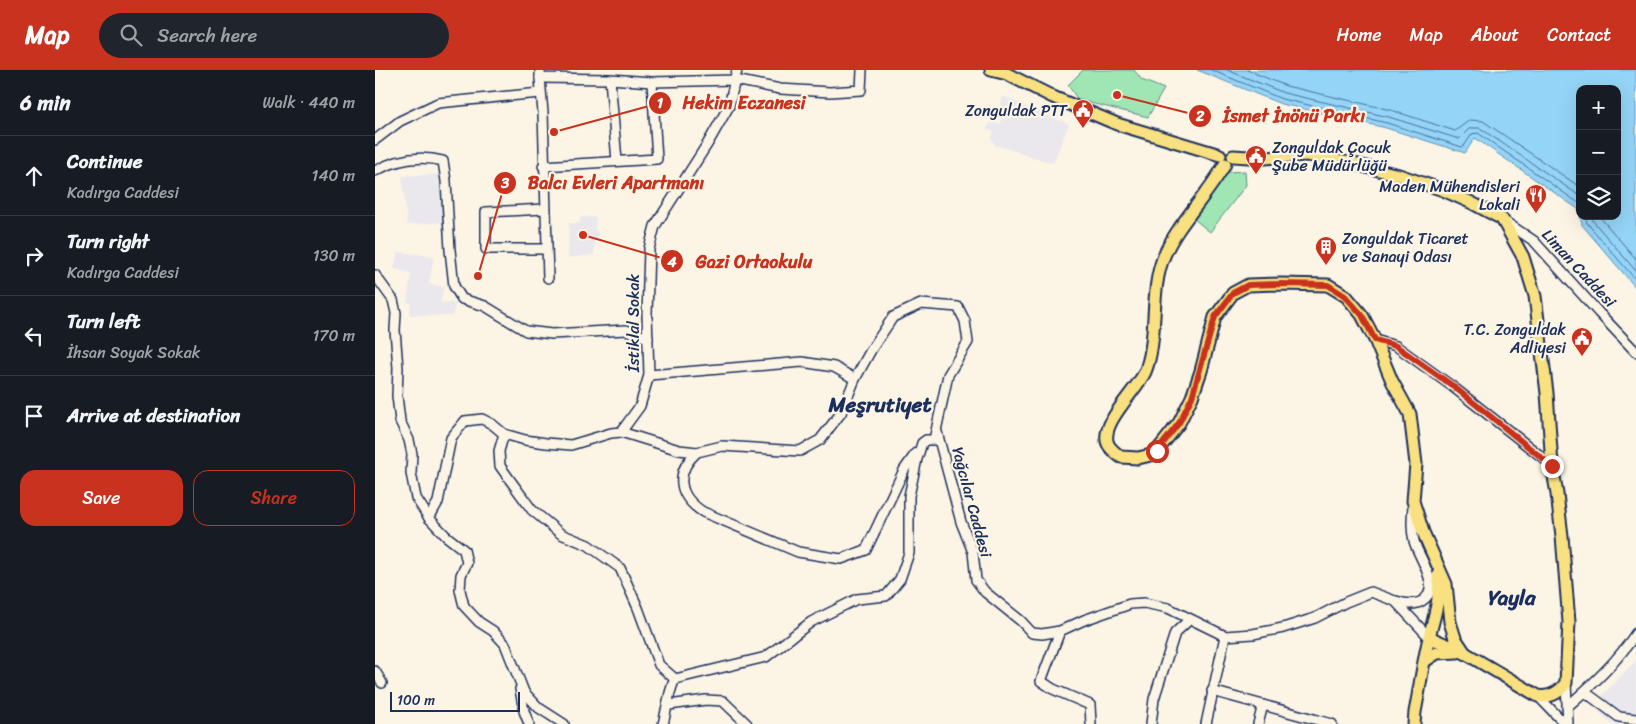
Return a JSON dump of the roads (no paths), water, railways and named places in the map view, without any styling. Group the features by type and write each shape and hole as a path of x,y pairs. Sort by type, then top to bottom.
{"main road":[{"name":"Liman Caddesi","path":"991,70 1005,72 1053,98 1117,124 1226,158 1307,155 1354,164 1399,175 1443,190 1502,219"},
{"path":"1226,158 1209,189 1164,256 1157,277 1149,358 1145,373 1109,425 1108,445 1121,457 1138,458 1151,456 1157,451 1179,423 1192,397 1215,317 1233,293 1248,285 1328,285 1345,296 1362,315 1392,381 1410,414 1416,464 1413,501 1423,532 1447,584 1450,622 1455,638 1465,653"},
{"path":"1429,637 1465,653 1537,696 1545,697 1555,694 1566,682 1569,622 1557,494 1552,466 1547,393 1535,296 1523,257 1502,219"},
{"path":"1414,724 1429,637 1438,606 1440,589 1437,563"},
{"path":"1425,660 1437,653 1451,651 1465,653"}],"street":[{"name":"İstiklal Sokak","path":"621,432 640,406 649,375 649,249 655,226 709,143 729,106 737,70"},
{"path":"548,278 540,74 652,82 735,80 780,89 830,92 861,90 863,70"},
{"path":"610,79 617,161"},
{"path":"543,166 657,159 652,82"},
{"path":"375,140 400,121 438,103 540,92"},
{"path":"375,171 399,161 417,158 430,158 443,162 454,286 462,299 485,306 526,331 552,334 626,330 648,338"},
{"path":"545,209 486,212 486,249 546,249"},
{"name":"Liman Caddesi","path":"1502,219 1534,241 1599,314 1636,352"},
{"path":"375,274 393,300 396,313 395,330 399,368 397,396 400,422 409,440 412,454 411,473 416,498 429,518 446,536 464,550 467,563 461,575 460,590 464,606 479,622 493,631 505,644 524,692 539,708 563,724"},
{"path":"429,518 438,502 451,438 465,421 481,419 492,424 504,434 532,441 571,445 611,433 621,432 660,445 697,452 722,446 800,450 820,440 841,413 855,379 871,350 893,317 921,304 958,307 965,321 968,342 948,375 936,427"},
{"path":"1375,340 1396,346 1453,386 1552,466"},
{"path":"649,375 802,362 834,367 855,379"},
{"name":"Yağcılar Caddesi","path":"675,679 766,657 811,622 857,599 885,596 900,579 909,553 909,496 922,444 926,440 934,440 936,427"},
{"name":"Yağcılar Caddesi","path":"936,427 961,522 973,552 976,580 985,592 1032,633 1042,634 1059,631 1130,604 1144,603 1168,608 1189,620 1225,636"},
{"path":"504,434 499,451 500,466 532,510 561,534 588,545 620,568 638,608 659,665 675,679 671,687 669,705 663,724"},
{"path":"697,452 686,461 683,474 683,492 691,505 703,512 798,552 841,559 866,550 904,470 922,444"},
{"path":"1205,724 1225,636 1283,628 1315,618 1371,592 1408,604 1420,603 1427,598 1431,589 1429,576 1414,542 1411,523 1413,501"},
{"path":"1395,601 1429,637"},
{"path":"1151,724 1154,699 1175,633 1189,620"},
{"path":"1059,631 1041,681 1053,689 1091,705 1091,724"},
{"path":"1567,707 1607,670 1636,633"},
{"path":"375,671 382,683"},
{"path":"518,676 524,711 529,724"},
{"path":"1566,682 1567,724"},
{"path":"1212,691 1332,724"},
{"path":"1585,692 1619,717 1636,719"},
{"path":"1537,696 1567,724"},
{"path":"669,705 706,700 723,701 747,724"},
{"path":"1258,724 1263,705"}],"water":[{"path":"1197,70 1636,70 1636,288 1582,225 1581,220 1621,220 1621,85 1576,85 1576,208 1475,138 1465,153 1386,128 1281,104"}],"place":[{"name":"İsmet İnönü Parkı","path":"1117,95"},
{"name":"Zonguldak PTT","path":"1083,129"},
{"name":"Hekim Eczanesi","path":"554,132"},
{"name":"Zonguldak Çocuk Şube Müdürlüğü","path":"1256,175"},
{"name":"Maden Mühendisleri Lokali","path":"1536,214"},
{"name":"Gazi Ortaokulu","path":"583,235"},
{"name":"Zonguldak Ticaret ve Sanayi Odası","path":"1326,266"},
{"name":"Balcı Evleri Apartmanı","path":"478,276"},
{"name":"T.C. Zonguldak Adliyesi","path":"1582,357"}],"district":[{"name":"Meşrutiyet","path":"880,405"},
{"name":"Yayla","path":"1512,598"}]}
